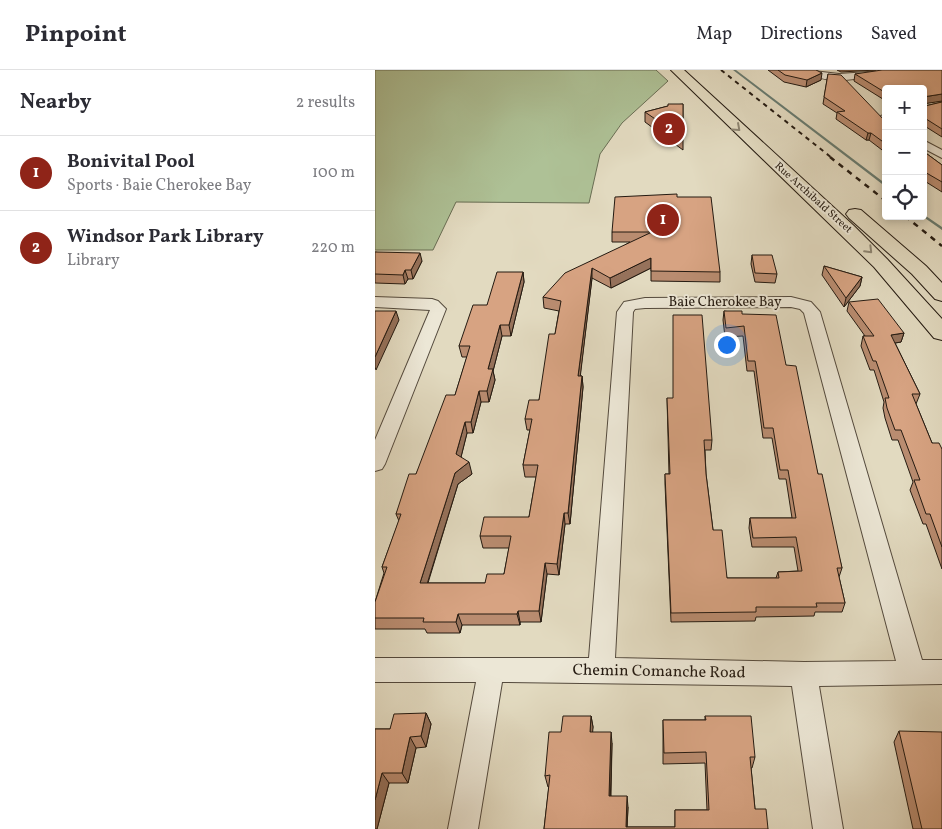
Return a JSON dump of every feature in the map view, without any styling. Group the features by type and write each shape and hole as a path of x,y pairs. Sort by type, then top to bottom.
{"main road":[{"name":"Rue Archibald Street","path":"677,70 853,234 938,322"},
{"name":"Rue Archibald Street","path":"686,70 823,186"},
{"name":"Rue Archibald Street","path":"846,206 919,270 942,295"},
{"path":"919,270 942,286"}],"street":[{"path":"810,70 819,75 833,77 892,70"},
{"path":"927,146 942,155"},
{"path":"375,302 432,304 438,309 375,464"},
{"name":"Baie Cherokee Bay","path":"601,670 625,312 630,305 645,303 791,302 805,305 812,312 912,672"},
{"name":"Chemin Comanche Road","path":"375,670 491,672 601,670 803,674 942,672"},
{"path":"463,829 491,672"},
{"path":"803,674 828,829"}],"green space":[{"path":"375,70 656,70 668,81 622,123 600,154 589,203 456,202 433,250 375,250"}],"building":[{"path":"778,70 816,70 822,73 807,80 785,75"},
{"path":"882,70 942,70 942,94 927,96 927,85 882,85 882,91 855,74"},
{"path":"828,74 841,75 882,118 882,141 837,112 845,111 824,97"},
{"path":"942,102 942,129 927,120 927,106"},
{"path":"668,104 683,104 683,138 645,112 668,106"},
{"path":"927,154 942,165 942,182 927,173"},
{"path":"677,194 677,197 711,197 720,272 651,271 651,258 610,278 592,268 578,376 582,376 568,513 564,513 557,564 545,563 539,611 518,611 517,614 458,614 456,622 423,622 424,618 375,618 375,602 387,567 382,567 401,514 396,514 409,474 416,474 446,395 455,395 470,346 459,346 473,305 487,305 497,272 523,272 509,325 500,325 488,369 493,369 487,391 479,391 471,422 465,422 456,454 469,462 455,473 420,583 485,583 487,574 504,574 511,536 480,536 484,517 529,517 538,465 523,465 532,419 525,419 529,400 539,400 549,334 555,334 561,301 543,297 565,273 652,232 612,232 615,197"},
{"path":"375,252 420,253 411,270 405,270 403,275 375,274"},
{"path":"752,255 772,255 777,274 755,273"},
{"path":"824,266 862,277 846,298"},
{"path":"878,299 904,333 891,335 920,394 912,394 932,443 939,443 942,449 942,547 930,514 926,514 914,480 920,480 901,430 895,430 885,398 889,398 876,361 873,361 863,336 874,336 849,302"},
{"path":"375,311 396,311 375,357"},
{"path":"724,311 742,311 742,314 776,315 786,365 796,366 818,474 822,474 842,568 837,568 845,603 816,603 817,607 756,607 756,612 671,613 665,474 670,474 667,398 673,398 673,315 702,315 712,440 704,440 706,474 713,530 722,530 727,578 779,578 778,572 802,571 796,537 753,538 750,518 796,518 788,470 780,470 773,428 764,428 755,361 748,361 744,326 726,328"},
{"path":"426,713 421,736 410,737 402,773 382,773 375,800 375,729 390,729 394,714"},
{"path":"563,716 591,716 590,732 611,732 609,796 627,796 626,827 675,827 675,810 709,810 706,752 664,753 663,720 706,720 705,716 751,716 755,757 750,757 755,809 766,809 768,829 544,829 550,775 545,776 549,732 561,732"},
{"path":"899,731 942,732 942,829 922,829"}],"waterway":[{"path":"734,70 882,183"},
{"path":"927,218 942,229"}],"railway":[{"path":"721,70 832,158"},
{"path":"830,157 882,198"},
{"path":"910,220 942,246"}],"place":[{"name":"Windsor Park Library","path":"669,129"},
{"name":"Bonivital Pool","path":"663,220"}]}
